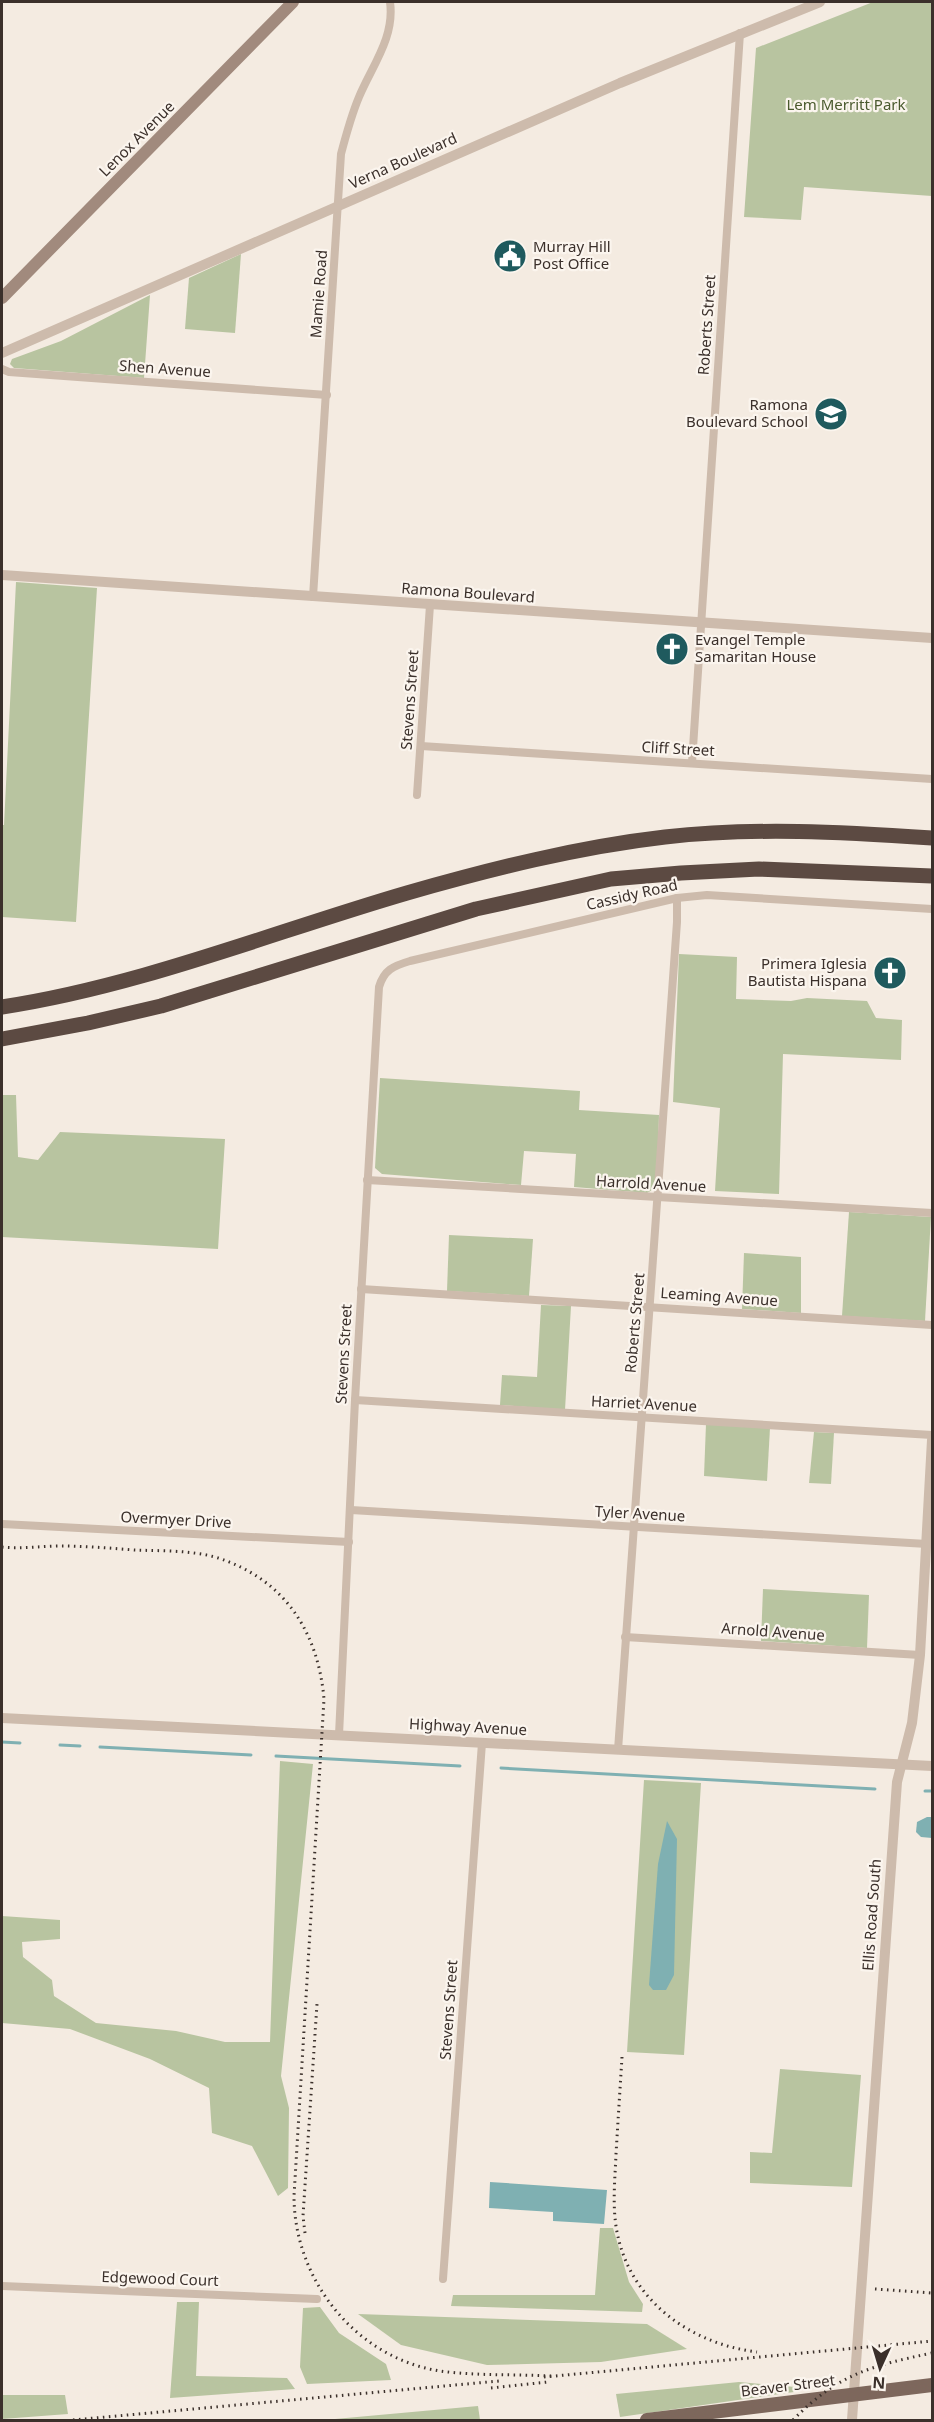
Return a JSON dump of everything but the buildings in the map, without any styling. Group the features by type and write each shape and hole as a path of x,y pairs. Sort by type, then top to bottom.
{"highway":[{"path":"2,1007 77,992 274,935 339,913 474,875 561,854 664,837 766,831 813,830 933,838"},
{"path":"2,1039 88,1023 161,1006 476,909 611,879 759,869 933,876"}],"main road":[{"name":"Lenox Avenue","path":"2,298 293,2"},
{"name":"Beaver Street","path":"647,2421 933,2385"}],"street":[{"name":"Mamie Road","path":"313,597 342,154 348,128 360,95 383,48 391,17 390,2"},
{"name":"Verna Boulevard","path":"2,353 740,33 820,2"},
{"name":"Roberts Street","path":"692,763 740,33"},
{"name":"Shen Avenue","path":"2,369 9,372 327,394"},
{"name":"Ramona Boulevard","path":"2,575 430,606 933,638"},
{"name":"Stevens Street","path":"417,795 430,606"},
{"name":"Cliff Street","path":"421,746 933,779"},
{"name":"Cassidy Road","path":"383,975 393,966 410,961 676,898 707,895 933,909"},
{"name":"Roberts Street","path":"618,1750 651,1306 677,921 676,898"},
{"name":"Stevens Street","path":"339,1735 367,1180 379,987 383,975"},
{"name":"Harrold Avenue","path":"367,1180 933,1213"},
{"name":"Leaming Avenue","path":"361,1289 933,1325"},
{"name":"Harriet Avenue","path":"355,1400 933,1434"},
{"name":"Ellis Road South","path":"852,2421 897,1782 912,1723 920,1655 933,1440"},
{"name":"Tyler Avenue","path":"351,1510 927,1544"},
{"name":"Overmyer Drive","path":"2,1524 349,1542"},
{"name":"Arnold Avenue","path":"625,1637 920,1655"},
{"name":"Highway Avenue","path":"2,1718 933,1766"},
{"name":"Stevens Street","path":"443,2279 482,1743"},
{"name":"Edgewood Court","path":"2,2286 317,2299"}],"green space":[{"name":"Lem Merritt Park","path":"873,2 932,2 932,196 804,187 801,220 744,217 756,48"},
{"path":"241,254 235,333 185,329 189,278"},
{"path":"150,295 144,378 14,368 10,364 12,359 61,341"},
{"path":"16,582 97,588 76,922 2,917 2,825 4,825"},
{"path":"679,954 737,957 736,999 791,1001 807,998 867,1001 876,1018 902,1020 901,1060 783,1054 779,1194 715,1191 720,1108 673,1102"},
{"path":"380,1078 580,1091 579,1110 659,1115 657,1187 647,1193 574,1187 576,1154 524,1151 521,1185 382,1174 375,1168"},
{"path":"2,1095 16,1095 18,1157 38,1160 60,1132 225,1139 218,1249 2,1237"},
{"path":"849,1212 931,1217 925,1321 842,1316"},
{"path":"449,1235 533,1239 529,1296 447,1291"},
{"path":"744,1253 801,1257 801,1313 742,1309"},
{"path":"541,1305 571,1306 565,1410 500,1405 502,1375 537,1377"},
{"path":"706,1424 770,1428 767,1481 704,1476"},
{"path":"814,1432 834,1433 831,1484 809,1483"},
{"path":"763,1589 869,1595 867,1648 761,1641"},
{"path":"280,1761 313,1764 281,2076 289,2108 288,2188 278,2196 252,2146 212,2133 209,2088 150,2059 70,2029 2,2023 2,1916 60,1920 60,1939 22,1942 23,1957 52,1980 54,1996 96,2023 176,2031 225,2042 270,2042"},
{"path":"644,1780 701,1783 684,2055 627,2052"},
{"path":"780,2069 861,2075 852,2187 750,2183 750,2152 772,2153"},
{"path":"600,2228 613,2228 629,2282 643,2304 642,2312 451,2306 453,2295 595,2295"},
{"path":"177,2302 199,2302 196,2376 287,2378 295,2389 170,2398"},
{"path":"320,2307 339,2333 386,2364 391,2380 307,2384 300,2367 303,2308"},
{"path":"358,2314 647,2324 687,2349 601,2362 487,2365 401,2345"},
{"path":"739,2382 795,2387 794,2392 620,2417 616,2394"},
{"path":"2,2395 65,2395 68,2414 2,2419"},
{"path":"478,2406 480,2420 324,2420"}],"water":[{"path":"932,1817 932,1838 921,1837 916,1832 917,1822"},
{"path":"667,1821 677,1839 674,1975 666,1990 653,1990 649,1985 658,1864"},
{"path":"490,2182 607,2190 604,2224 553,2221 553,2212 489,2208"}],"waterway":[{"path":"2,1742 20,1743"},
{"path":"60,1745 80,1746"},
{"path":"100,1747 251,1755"},
{"path":"276,1756 460,1766"},
{"path":"501,1768 875,1789"},
{"path":"925,1791 932,1791"}],"railway":[{"path":"2,1547 79,1546 174,1551 215,1557 239,1566 260,1578 293,1610 314,1651 324,1699 294,2196 297,2227 305,2257 318,2285 336,2310 357,2332 382,2350 410,2363 440,2371 551,2376"},
{"path":"305,2233 303,2216 317,2004"},
{"path":"622,2057 614,2203 615,2222 624,2257 635,2279 667,2315 687,2329 709,2340 757,2352"},
{"path":"875,2289 932,2293"},
{"path":"544,2377 932,2341"},
{"path":"793,2420 825,2392 856,2374 891,2362 932,2353"},
{"path":"73,2420 499,2381"},
{"path":"491,2388 548,2382"}],"place":[{"name":"Murray Hill Post Office","path":"510,256"},
{"name":"Ramona Boulevard School","path":"831,414"},
{"name":"Evangel Temple Samaritan House","path":"672,649"},
{"name":"Primera Iglesia Bautista Hispana","path":"890,973"}]}
